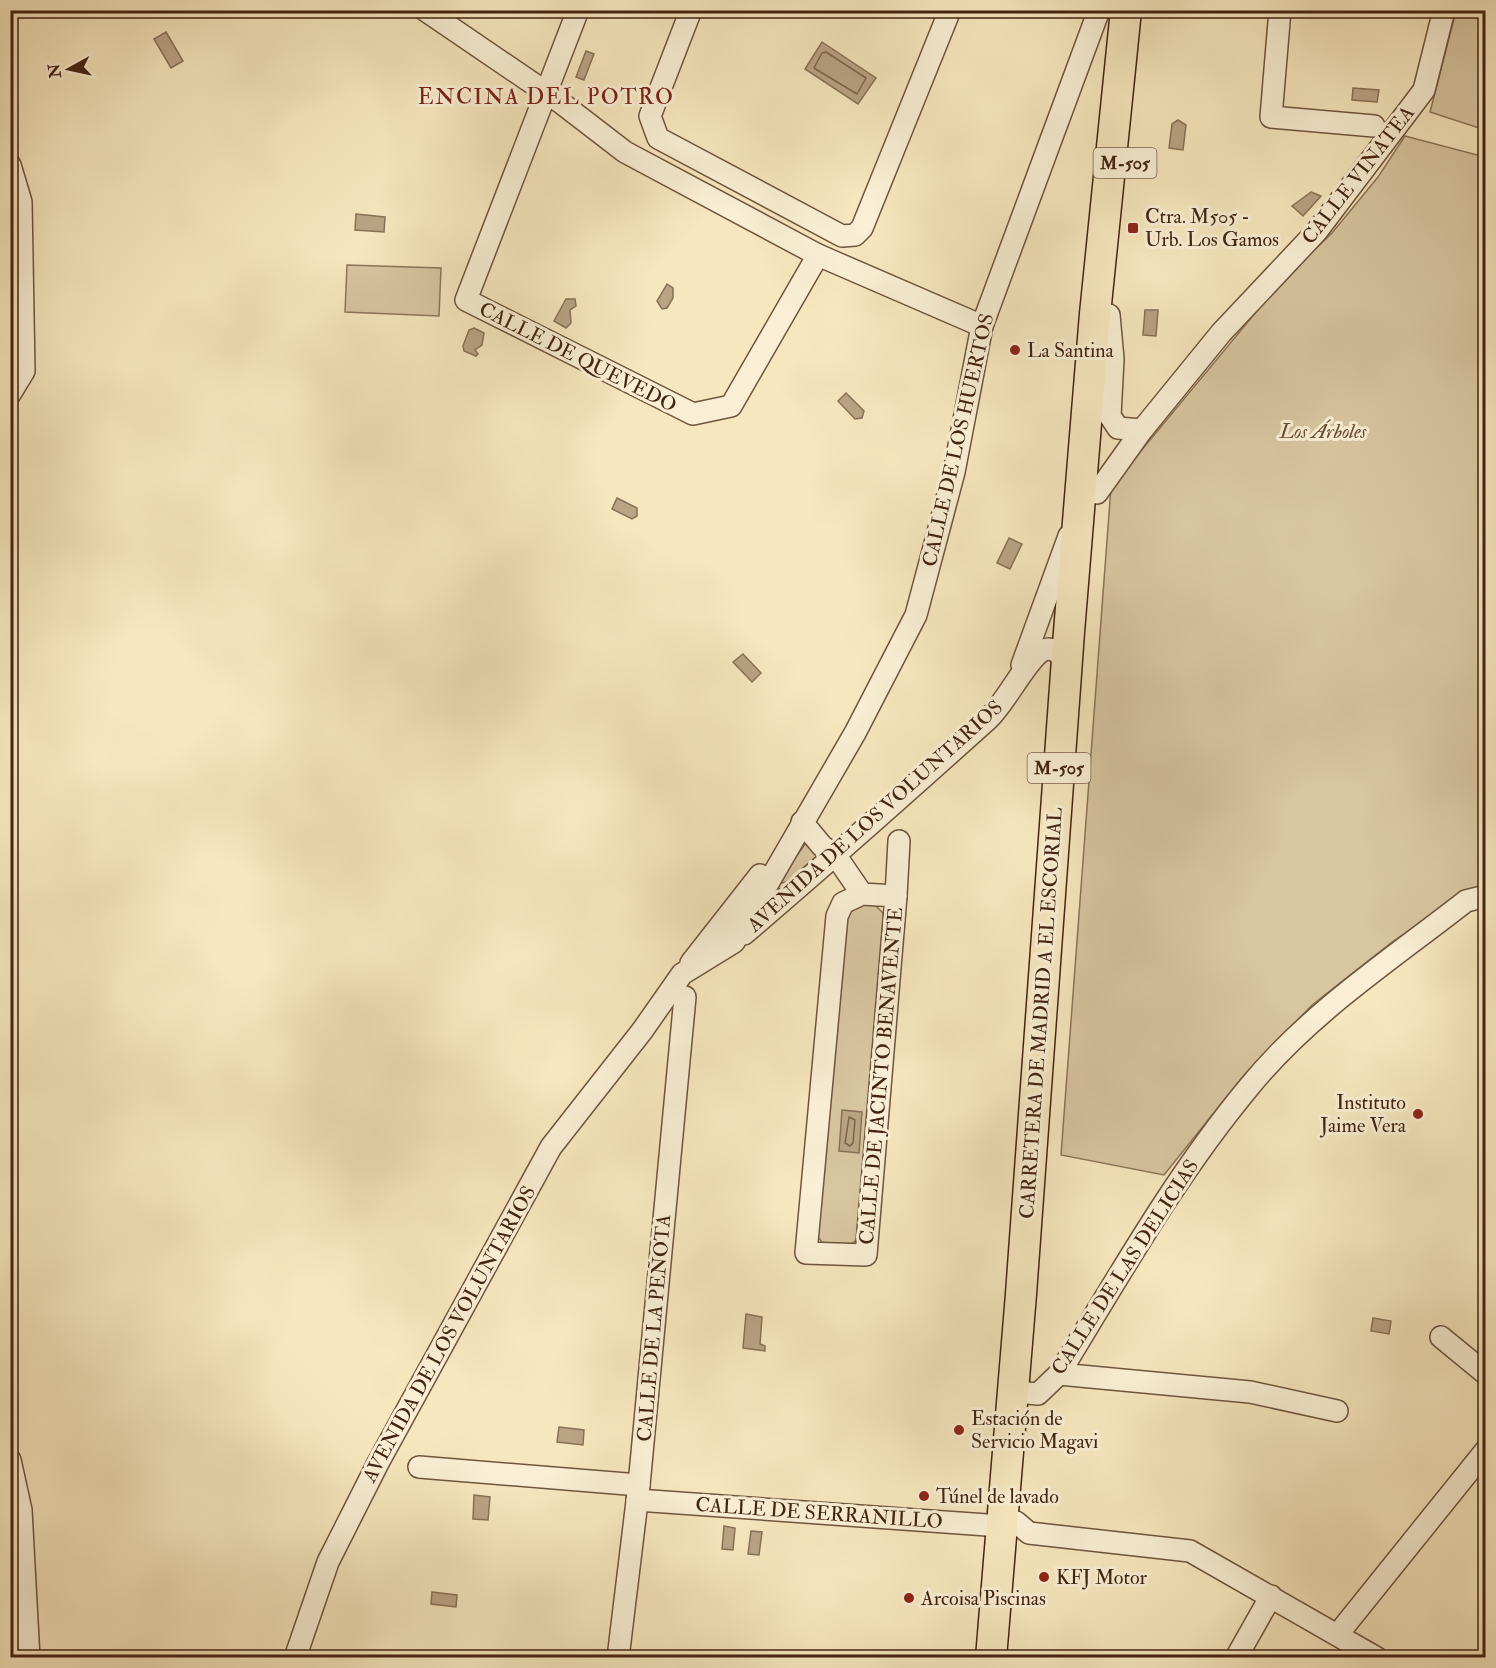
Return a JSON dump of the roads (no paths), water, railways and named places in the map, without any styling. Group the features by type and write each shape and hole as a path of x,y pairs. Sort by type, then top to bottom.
{"highway":[{"name":"CARRETERA DE MADRID A EL ESCORIAL","path":"1006,1658 1009,1524 1021,1294 1067,666 1109,315 1137,15"},
{"name":"CARRETERA DE MADRID A EL ESCORIAL","path":"991,1658 1027,1392 1088,500 1095,314 1137,15"}],"street":[{"path":"425,10 625,152 818,255 982,326"},
{"path":"546,94 578,10"},
{"path":"691,10 650,116 658,138 842,236 855,235 862,228 950,10"},
{"name":"CALLE DE LOS HUERTOS","path":"734,942 855,734 916,615 954,472 982,326 1099,10"},
{"path":"1280,10 1271,117 1374,126"},
{"name":"CALLE VINATEA","path":"1088,500 1221,333 1317,231 1424,90 1444,10"},
{"name":"CALLE DE QUEVEDO","path":"546,94 466,300 693,414 731,406 818,255"},
{"path":"10,165 21,202 24,371 10,394"},
{"path":"1109,315 1113,359 1110,416 1118,428 1143,430"},
{"name":"AVENIDA DE LOS VOLUNTARIOS","path":"1014,688 1088,500"},
{"name":"AVENIDA DE LOS VOLUNTARIOS","path":"642,1031 685,997 734,942 999,710 1031,661 1046,649 1058,652 1067,666"},
{"path":"818,796 821,824 831,835 856,837"},
{"name":"CALLE DE LOS HUERTOS","path":"682,974 802,822"},
{"name":"CALLE DE JACINTO BENAVENTE","path":"802,822 822,846 836,855 862,894"},
{"name":"CALLE DE JACINTO BENAVENTE","path":"896,896 862,894 843,903 837,916 806,1253 866,1255 896,896 899,841"},
{"name":"CALLE DE LAS DELICIAS","path":"1027,1392 1038,1394 1059,1374 1170,1192 1250,1085 1315,1019 1466,901 1485,896"},
{"name":"AVENIDA DE LOS VOLUNTARIOS","path":"295,1658 328,1562 378,1463 545,1158 642,1031 682,974 734,942"},
{"name":"CALLE DE LA PEÑOTA","path":"618,1658 638,1492 685,997"},
{"path":"1441,1337 1485,1374"},
{"path":"1059,1374 1250,1392 1337,1411"},
{"path":"1338,1634 1485,1450"},
{"path":"10,1460 29,1658"},
{"name":"CALLE DE SERRANILLO","path":"418,1467 638,1492 1009,1524"},
{"path":"1009,1524 1029,1533 1190,1551 1377,1658"},
{"path":"1236,1658 1271,1596"}],"water":[{"path":"166,32 183,61 171,68 154,39"},
{"path":"822,42 876,78 858,104 805,69"},
{"path":"586,51 594,54 584,80 576,77"},
{"path":"1353,88 1379,90 1377,102 1352,100"},
{"path":"1178,120 1186,125 1183,150 1169,148 1172,124"},
{"path":"1311,192 1321,196 1303,216 1292,206"},
{"path":"356,214 385,217 384,232 355,230"},
{"path":"667,284 673,288 673,298 667,308 662,309 657,301"},
{"path":"566,299 575,299 576,306 570,310 571,323 566,328 554,321"},
{"path":"1145,310 1158,310 1156,336 1143,335"},
{"path":"474,328 484,333 482,345 475,350 478,354 476,356 464,351 463,346 469,330"},
{"path":"846,393 864,411 862,418 855,419 838,401"},
{"path":"617,498 637,508 637,516 632,519 612,509"},
{"path":"1009,538 1022,544 1010,569 997,563"},
{"path":"743,654 761,673 752,682 733,662"},
{"path":"842,1110 862,1112 859,1153 839,1151"},
{"path":"746,1314 762,1317 760,1344 765,1346 765,1351 743,1348"},
{"path":"1373,1318 1391,1321 1389,1334 1371,1331"},
{"path":"559,1427 584,1430 583,1445 557,1442"},
{"path":"474,1495 490,1497 488,1520 473,1519"},
{"path":"724,1526 735,1528 733,1550 722,1549"},
{"path":"751,1531 762,1532 759,1555 748,1554"},
{"path":"432,1592 457,1595 456,1607 431,1604"}],"place":[{"name":"Ctra. M505 - Urb. Los Gamos","path":"1133,228"},
{"name":"La Santina","path":"1015,350"},
{"name":"Instituto Jaime Vera","path":"1418,1114"},
{"name":"Estación de Servicio Magavi","path":"959,1430"},
{"name":"Túnel de lavado","path":"924,1496"},
{"name":"KFJ Motor","path":"1044,1577"},
{"name":"Arcoisa Piscinas","path":"909,1598"}],"district":[{"name":"ENCINA DEL POTRO","path":"546,97"}],"park label":[{"name":"Los Árboles","path":"1323,431"}]}
